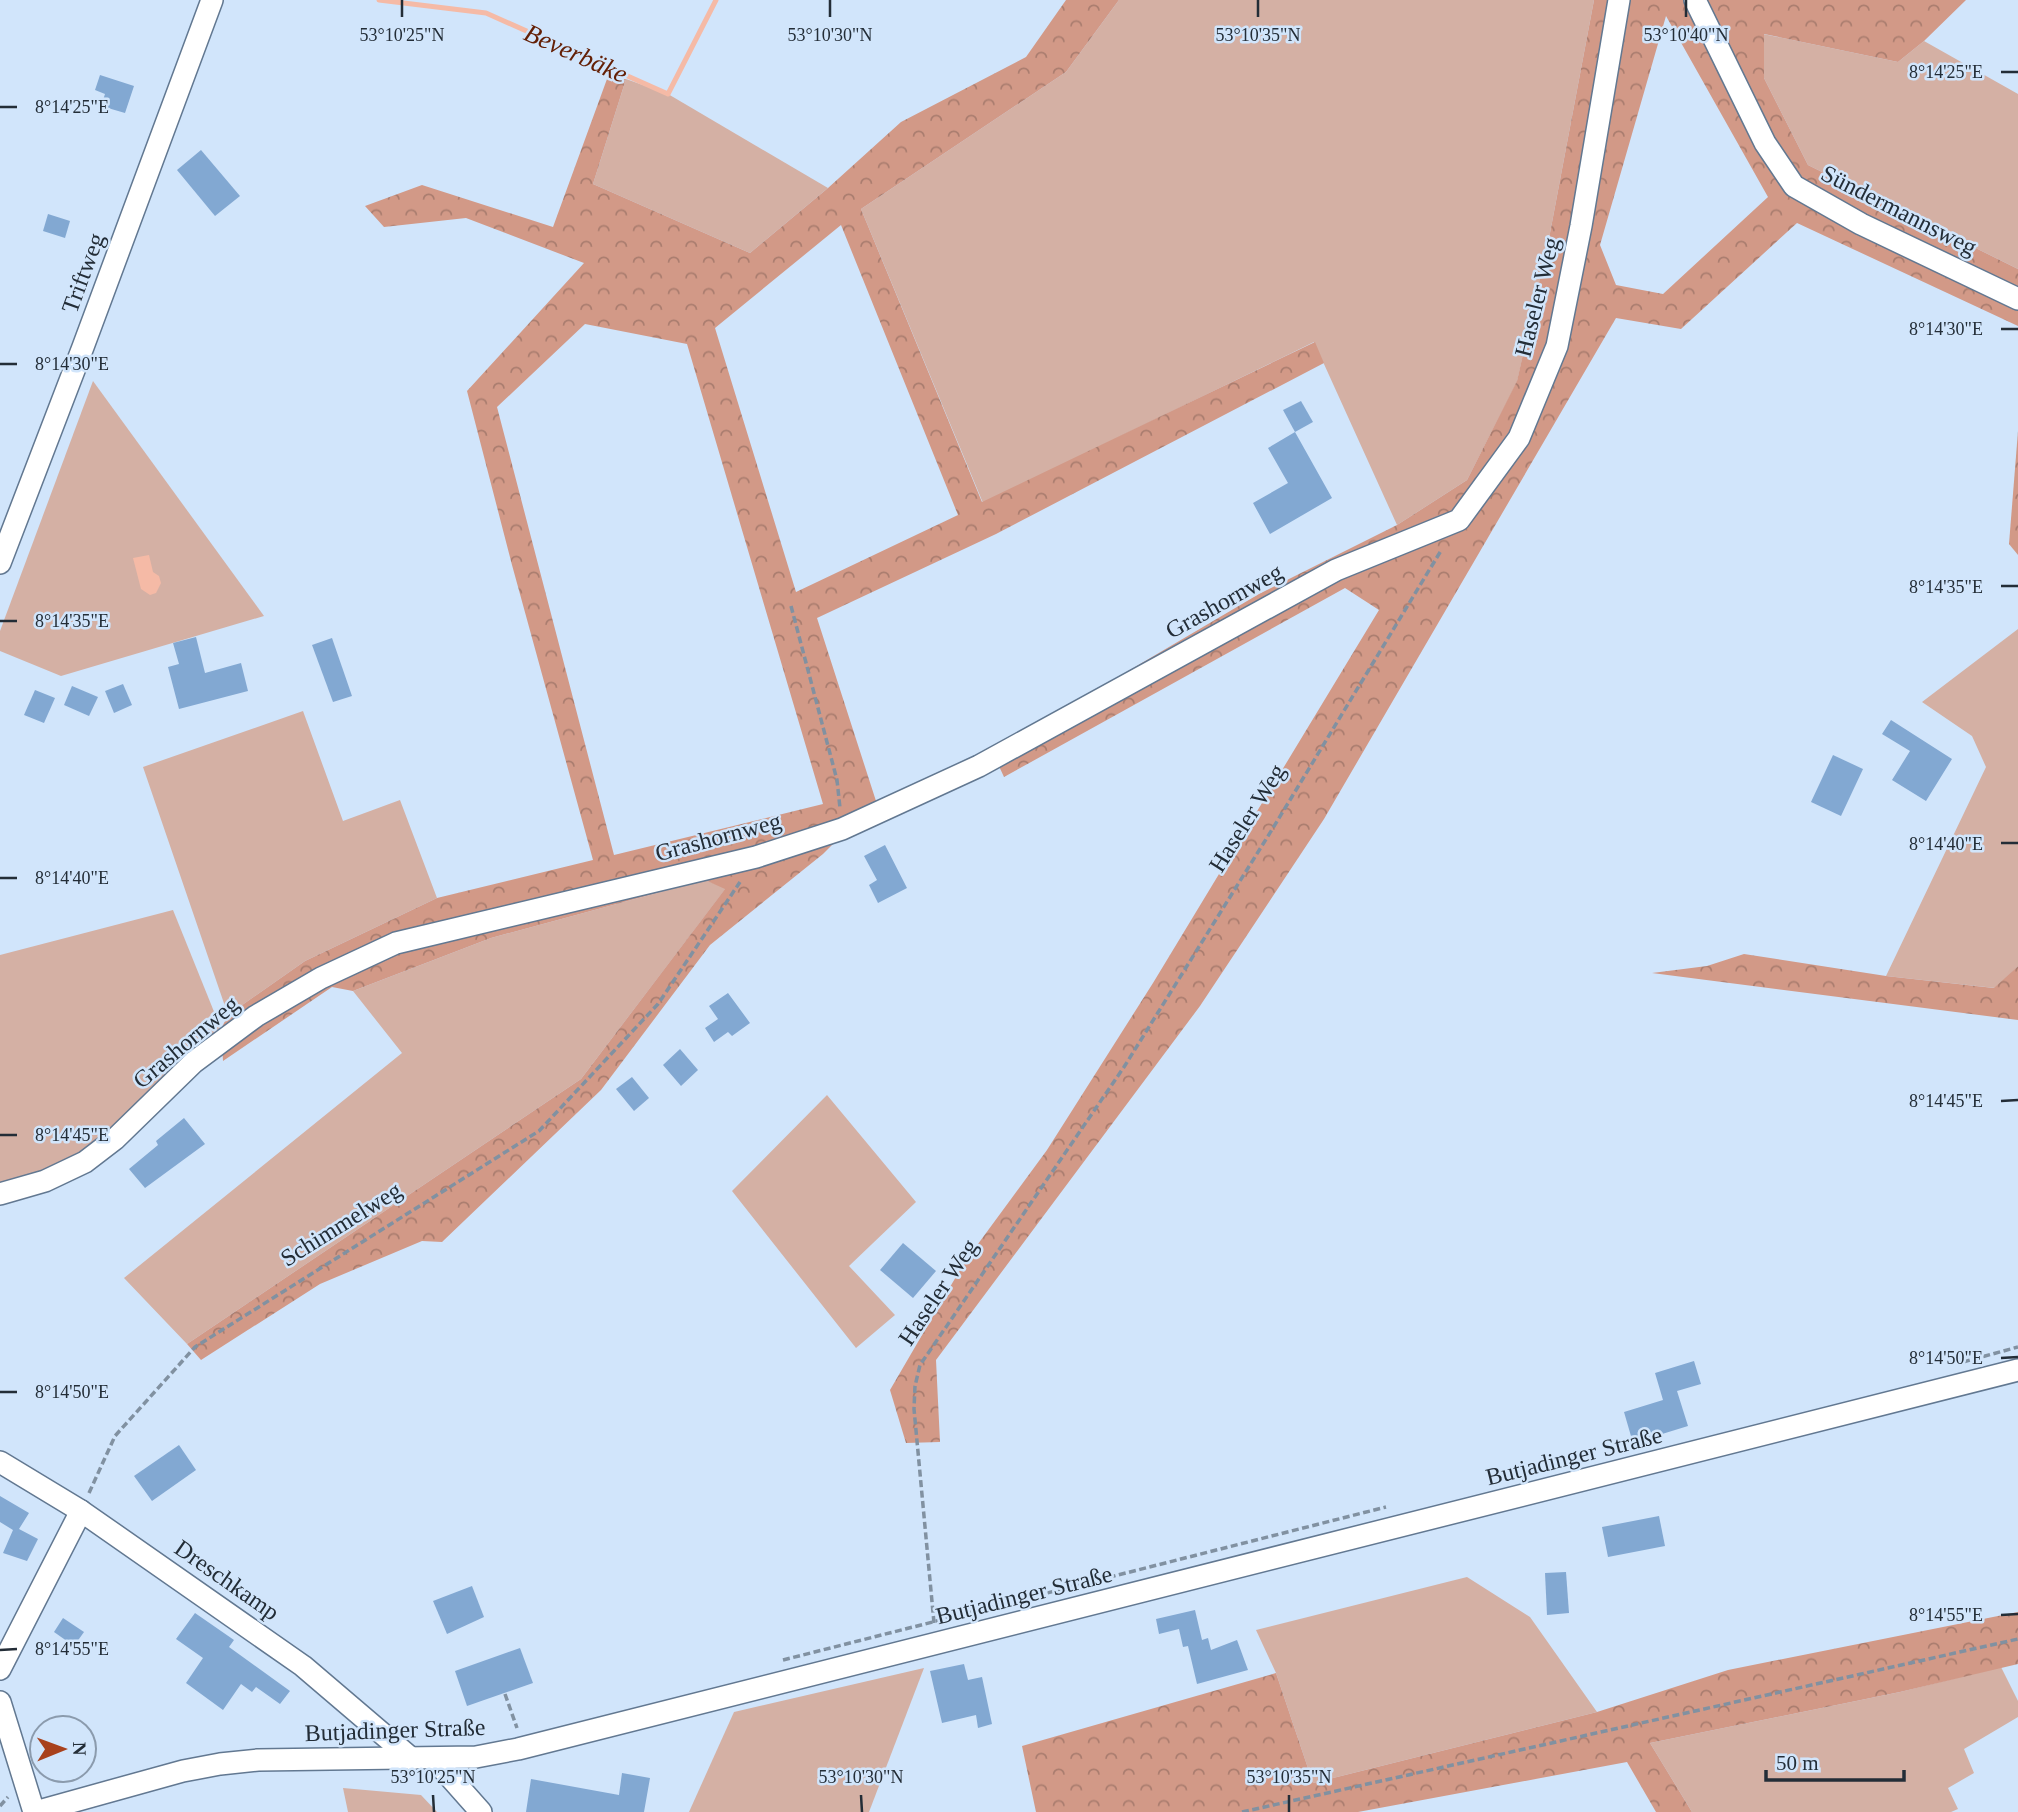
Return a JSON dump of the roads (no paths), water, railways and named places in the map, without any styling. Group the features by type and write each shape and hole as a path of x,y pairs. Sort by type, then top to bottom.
{"street":[{"name":"Triftweg","path":"0,563 212,0"},
{"name":"Haseler Weg","path":"1459,520 1519,438 1557,346 1581,226 1619,0"},
{"name":"Sündermannsweg","path":"1695,0 1765,142 1794,186 1861,224 2018,299"},
{"name":"Grashornweg","path":"0,1194 45,1181 85,1162 114,1139 194,1062 256,1016 321,978 396,943 757,857 842,829 979,766 1336,570 1459,520"},
{"name":"Butjadinger Straße","path":"34,1812 183,1771 220,1764 257,1760 476,1757 518,1749 2018,1370"},
{"name":"Dreschkamp","path":"0,1462 81,1511 303,1666 412,1759"},
{"path":"0,1669 81,1511"},
{"path":"0,1702 34,1812"},
{"path":"434,1759 481,1812"}],"waterway":[{"name":"Beverbäke","path":"379,0 486,13 668,94 716,0"}]}
